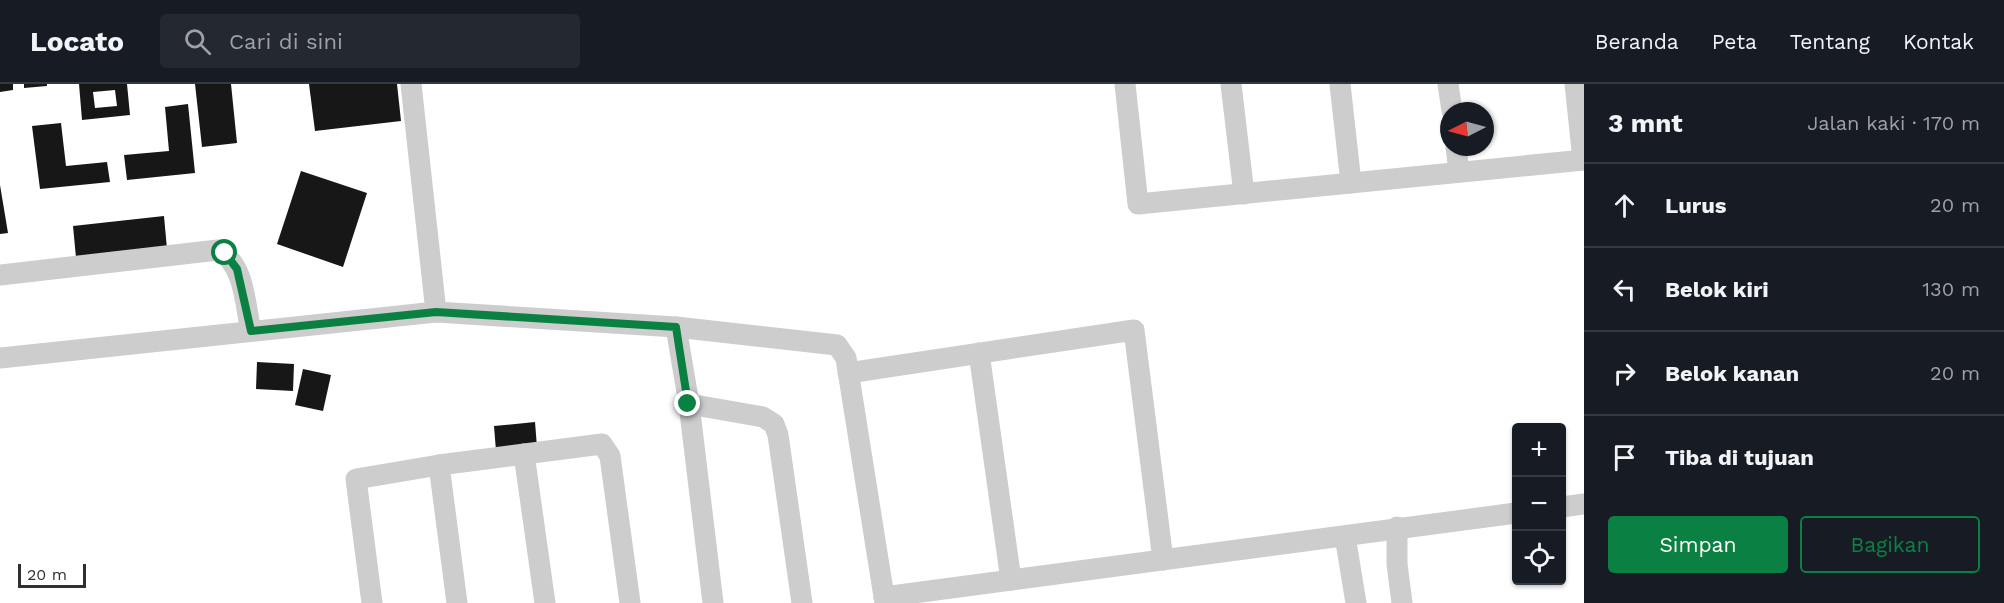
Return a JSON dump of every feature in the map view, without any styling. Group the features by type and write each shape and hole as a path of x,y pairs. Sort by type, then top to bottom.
{"street":[{"path":"411,84 436,312"},
{"path":"1125,84 1138,204 1584,160 1575,84"},
{"path":"1231,84 1244,194"},
{"path":"1340,84 1351,183"},
{"path":"1448,84 1451,102"},
{"path":"1457,156 1459,172"},
{"path":"0,275 219,250 230,258 237,269 251,331"},
{"path":"0,358 436,312 676,327 837,345 846,358 885,600 1011,580 1512,513"},
{"path":"676,327 713,603"},
{"path":"848,373 1134,330 1163,561"},
{"path":"979,353 1011,580"},
{"path":"688,404 763,417 774,424 778,435 802,603"},
{"path":"372,603 356,479 438,465 602,444 610,456 630,603"},
{"path":"524,454 545,603"},
{"path":"438,465 457,603"},
{"path":"1566,506 1584,504"},
{"path":"1397,527 1397,564 1402,603"},
{"path":"1345,536 1356,603"}],"building":[{"path":"0,84 13,84 13,90 0,92"},
{"path":"24,84 47,84 47,86 24,88"},
{"path":"79,84 127,84 130,115 82,120","holes":["115,90 117,106 95,108 93,92"]},
{"path":"195,84 231,84 237,143 202,147"},
{"path":"309,84 397,84 401,121 315,131"},
{"path":"188,104 195,173 127,180 124,155 169,151 165,107"},
{"path":"61,123 66,166 107,162 110,182 40,189 32,126"},
{"path":"301,171 367,193 343,267 277,244"},
{"path":"0,185 8,233 0,234"},
{"path":"164,216 167,249 76,258 73,226"},
{"path":"257,362 294,364 293,391 256,389"},
{"path":"303,369 331,375 323,411 295,405"},
{"path":"535,422 537,447 496,451 494,426"}],"route":[{"path":"225,253 237,269 251,331 436,312 676,327 688,404"}]}
